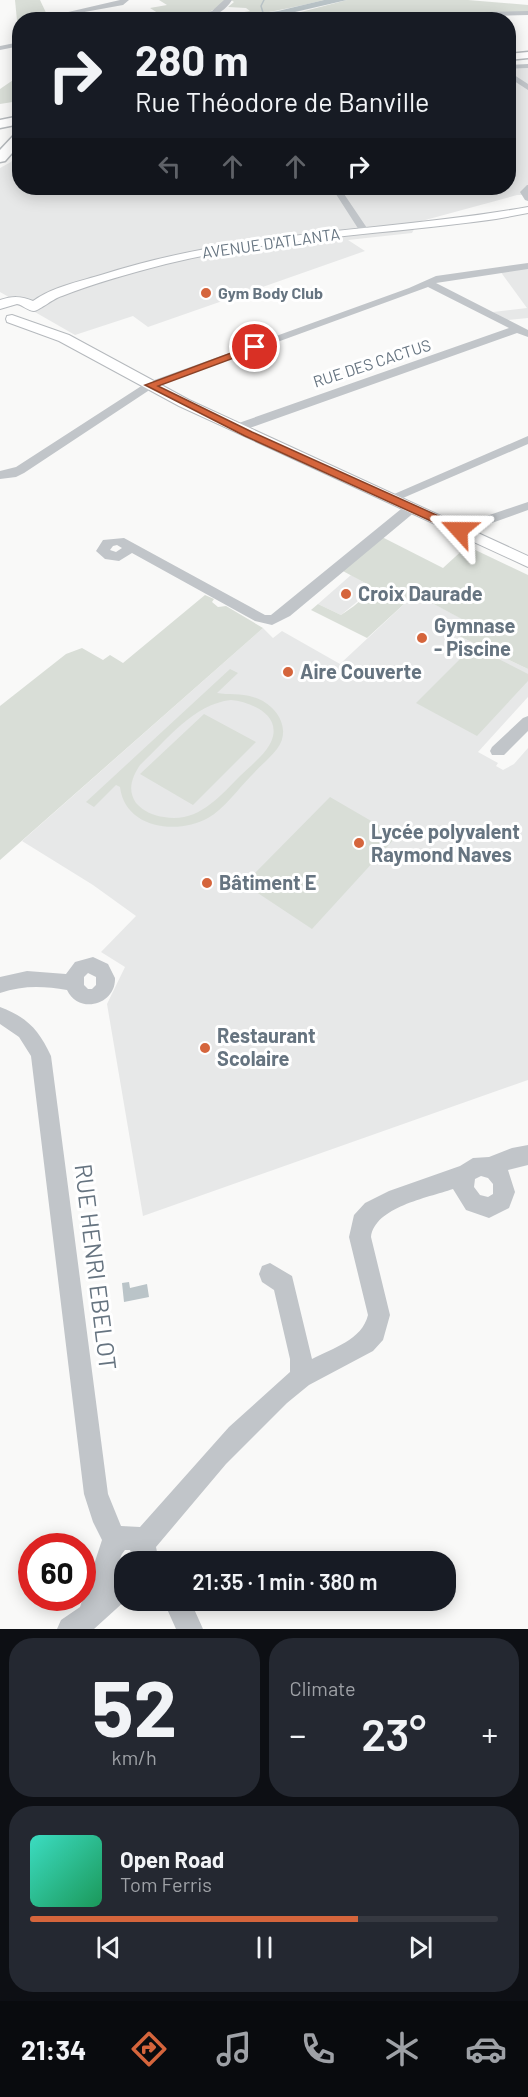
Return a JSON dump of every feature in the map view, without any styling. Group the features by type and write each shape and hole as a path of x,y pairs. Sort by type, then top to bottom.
{"highway":[{"path":"0,158 12,145"}],"main road":[{"name":"AVENUE D'ATLANTA","path":"436,224 528,204"},
{"name":"AVENUE D'ATLANTA","path":"5,318 26,316 45,298 109,277 214,250 278,239 436,224 528,210"},
{"name":"AVENUE D'ATLANTA","path":"7,301 109,277"},
{"path":"7,301 29,302 37,319 64,338 150,385 237,428 528,562"},
{"path":"5,318 64,338"}],"street":[{"path":"72,12 120,3 125,0"},
{"path":"215,12 222,9 228,0"},
{"path":"79,2 90,8"},
{"path":"340,195 360,232"},
{"path":"0,475 12,474 20,470 150,385 436,279 528,266"},
{"path":"429,283 523,331"},
{"name":"RUE DES CACTUS","path":"237,428 523,331"},
{"path":"391,498 528,440"},
{"path":"459,530 528,506"},
{"path":"119,557 131,548 260,618 270,621 289,610 411,508"},
{"path":"498,751 528,722"},
{"path":"0,986 15,979 28,977 72,983"},
{"name":"RUE HENRI EBELOT","path":"0,1015 25,1028 33,1038 41,1056 96,1494 105,1522 116,1541"},
{"path":"147,1551 240,1431 270,1401 301,1377 365,1343 375,1332 380,1315 360,1238 362,1223 372,1210 389,1201 466,1174 476,1167 490,1167 512,1158 528,1155"},
{"path":"466,1174 463,1190 473,1203 481,1207 496,1206 502,1201 506,1186 502,1178 490,1167"},
{"path":"270,1274 284,1284 301,1359 301,1377"},
{"path":"91,1612 109,1549 116,1541 128,1537 136,1538 144,1551"},
{"path":"106,1564 114,1581"},
{"path":"70,1629 79,1625 114,1593"},
{"path":"181,1611 190,1629"}],"shaded area":[{"path":"15,0 40,0 46,12 16,12"},
{"path":"159,0 226,0 208,12 156,12 150,8 167,5"},
{"path":"231,0 324,0 267,12 244,12 250,11 246,8 228,7 234,2"},
{"path":"324,0 347,0 295,12 270,12"},
{"path":"347,0 468,0 528,5 528,12 301,12"},
{"path":"528,68 528,195 517,195 418,222 412,233 348,240 365,251 148,327 133,316 75,335 0,292 0,168 12,160 12,195 516,195 516,69"},
{"path":"12,81 12,102 0,104 0,89"},
{"path":"528,268 528,318 507,320 493,312 527,308 500,271"},
{"path":"380,536 443,568 467,546 528,575 528,669 459,636 471,624 415,594 367,638 311,610 318,604 341,615 362,598 367,584 341,570"},
{"name":"Croix Daurade","path":"351,575 367,584 368,591 364,596 341,615 318,604"},
{"path":"415,594 472,624 459,636 528,669 528,697 478,752 498,763 496,766 503,770 514,764 528,748 528,1080 143,1216 107,1004 125,967 101,952 136,916 93,885 22,841 263,628 273,638 282,631 340,664"},
{"path":"205,595 214,599 212,602 218,607 226,606 263,628 0,860 0,706 66,654 82,648 103,660 110,655 123,663"},
{"path":"473,646 528,674 528,681 477,736 416,703"},
{"path":"230,669 238,673 217,693 244,695 261,700 279,717 283,733 277,749 225,804 208,818 182,826 155,825 142,820 132,812 124,801 120,787 116,785 94,807 86,802","holes":["231,700 256,707 269,717 273,724 274,733 271,742 261,756 215,800 197,812 176,818 164,817 149,813 139,806 133,798 131,788 140,765 181,725 204,708"]},
{"path":"204,714 256,742 193,805 140,774"},
{"path":"330,797 397,836 312,929 244,884"},
{"path":"129,1282 130,1288 147,1284 149,1297 124,1302 122,1283"}],"waterway":[{"path":"263,12 261,6 264,0"}],"place":[{"name":"Gym Body Club","path":"206,293"},
{"name":"Croix Daurade","path":"346,594"},
{"name":"Gymnase - Piscine","path":"422,638"},
{"name":"Aire Couverte","path":"288,672"},
{"name":"Lycée polyvalent Raymond Naves","path":"359,843"},
{"name":"Bâtiment E","path":"207,883"},
{"name":"Restaurant Scolaire","path":"205,1048"}],"route":[{"path":"255,347 150,385 248,434 459,530"}]}
